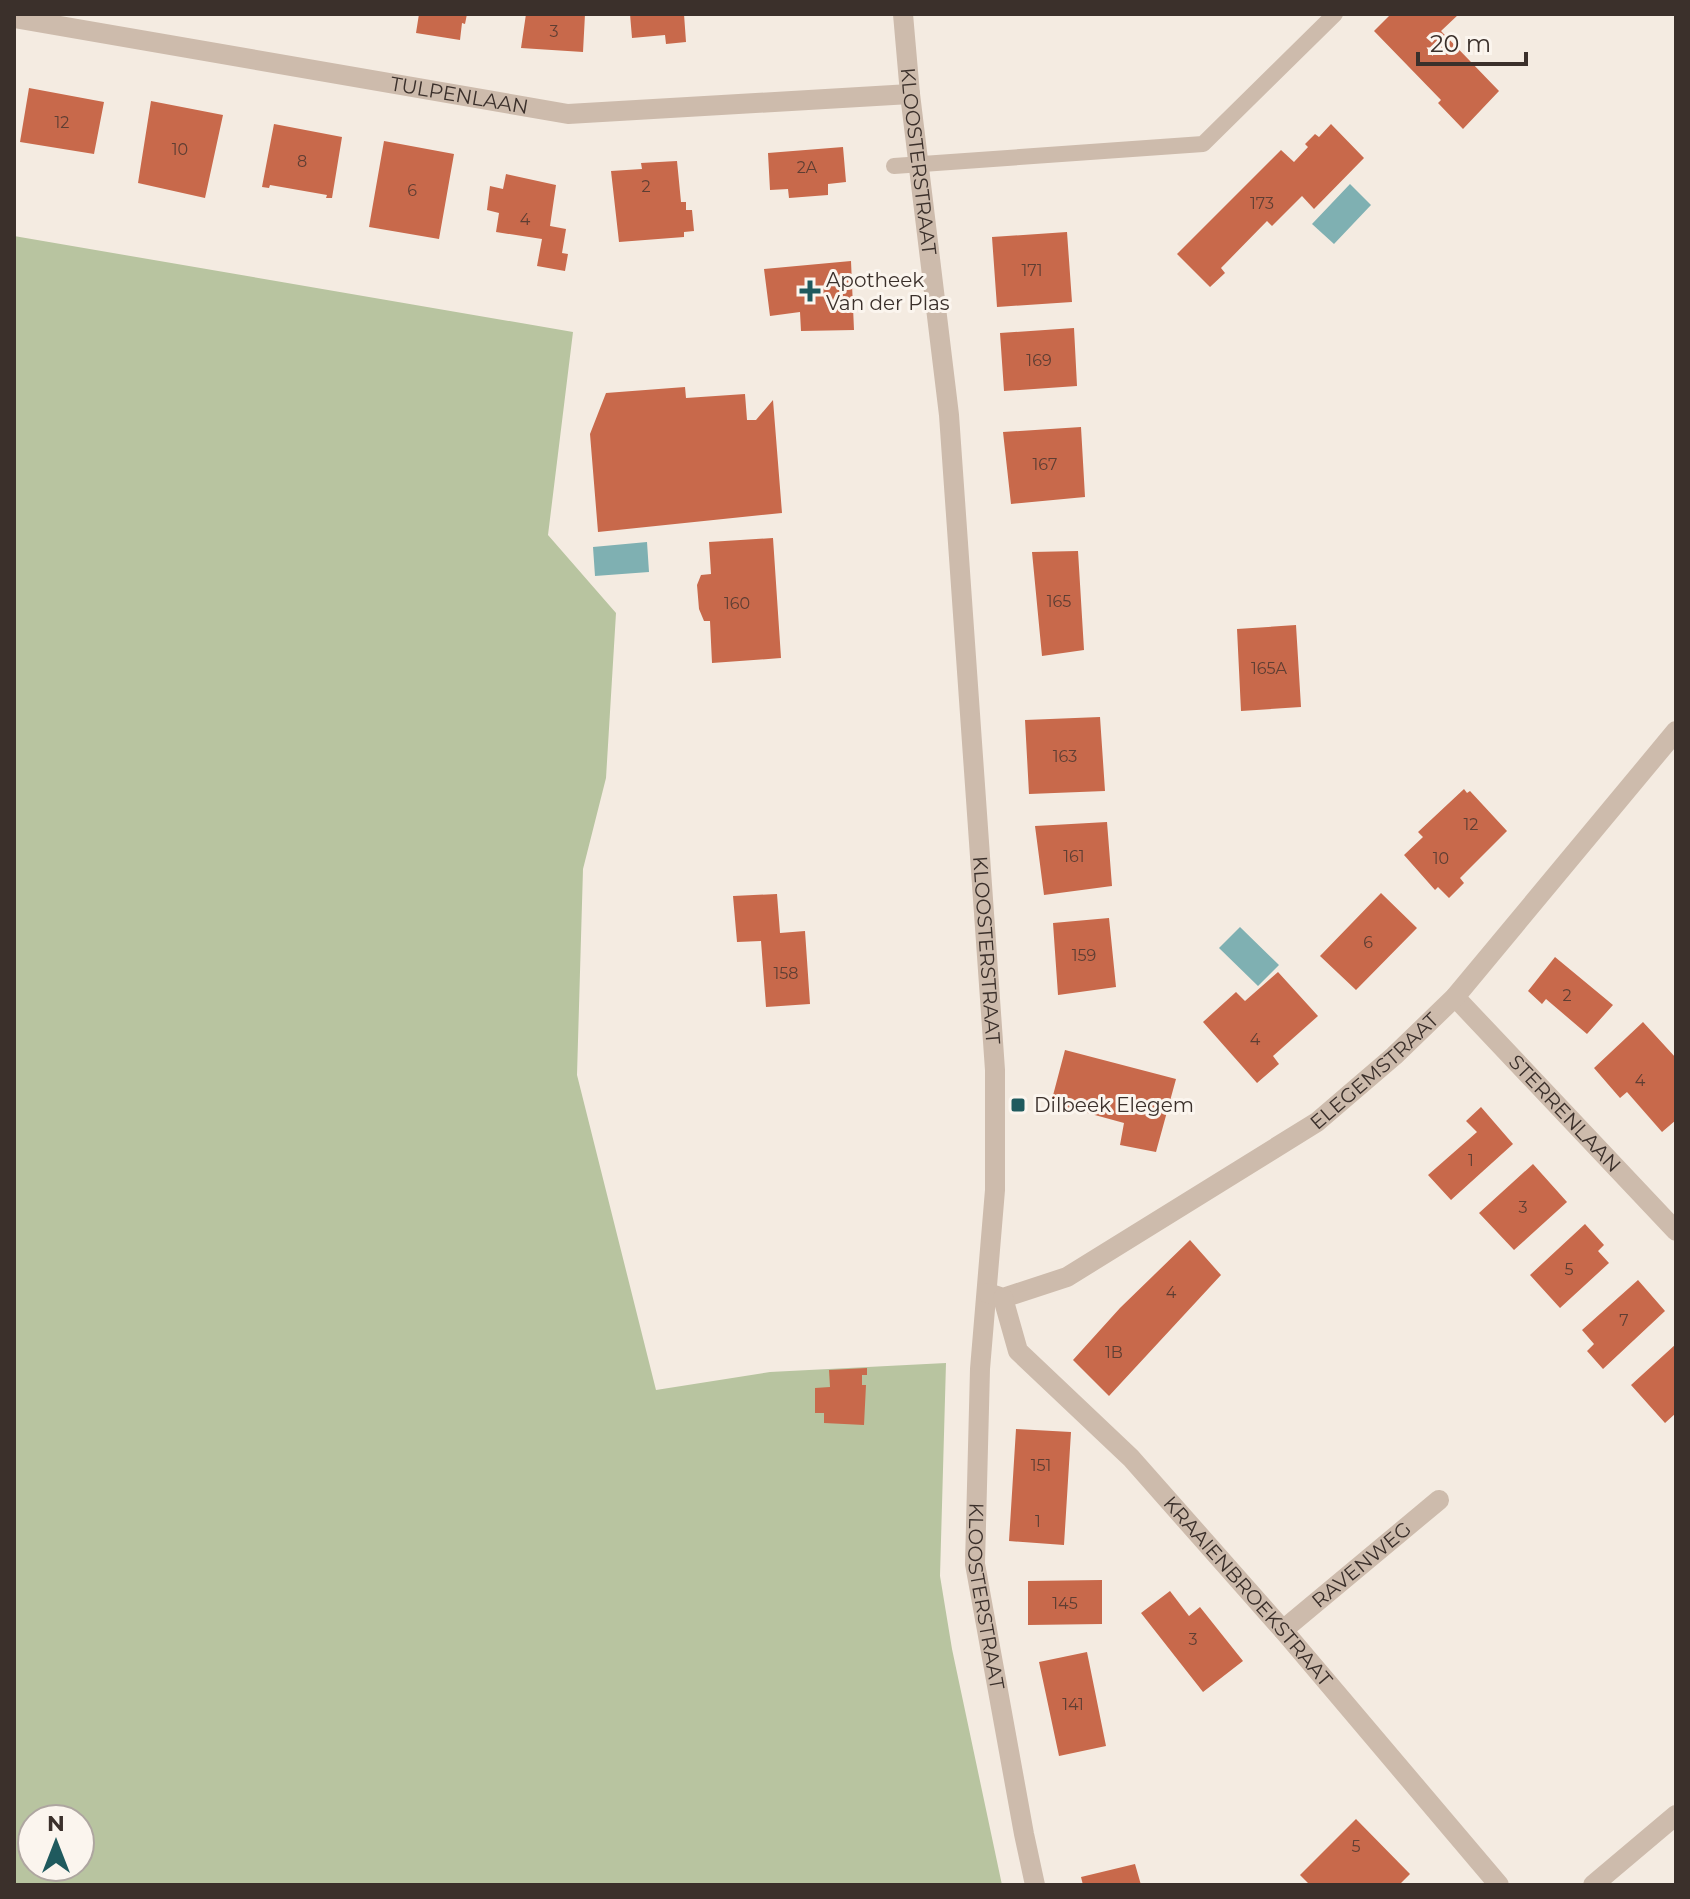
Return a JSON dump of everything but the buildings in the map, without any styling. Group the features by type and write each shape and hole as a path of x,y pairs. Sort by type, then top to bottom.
{"street":[{"name":"KLOOSTERSTRAAT","path":"903,14 949,415 995,1070 995,1296 980,1369 975,1564 1035,1885"},
{"name":"TULPENLAAN","path":"14,18 568,114 910,94"},
{"name":"ELEGEMSTRAAT","path":"995,1296 1067,1277 1317,1122 1394,1056 1455,997 1676,731"},
{"name":"STERRENLAAN","path":"1455,997 1676,1231"},
{"name":"KRAAIENBROEKSTRAAT","path":"995,1296 1018,1351 1131,1458 1283,1630 1499,1885"},
{"name":"RAVENWEG","path":"1283,1630 1439,1500"},
{"path":"1593,1885 1676,1815"}],"lane":[{"path":"894,166 1203,144 1335,14"}],"green space":[{"path":"14,236 573,332 548,535 616,613 606,778 583,869 577,1075 656,1390 770,1372 946,1363 940,1576 952,1649 1002,1885 14,1885"}],"water":[{"path":"1350,184 1371,205 1334,244 1312,224"},
{"path":"647,542 649,572 595,576 593,547"},
{"path":"1240,927 1279,965 1258,986 1219,948"}],"place":[{"name":"Apotheek Van der Plas","path":"810,291"},
{"name":"Dilbeek Elegem","path":"1018,1105"}]}
